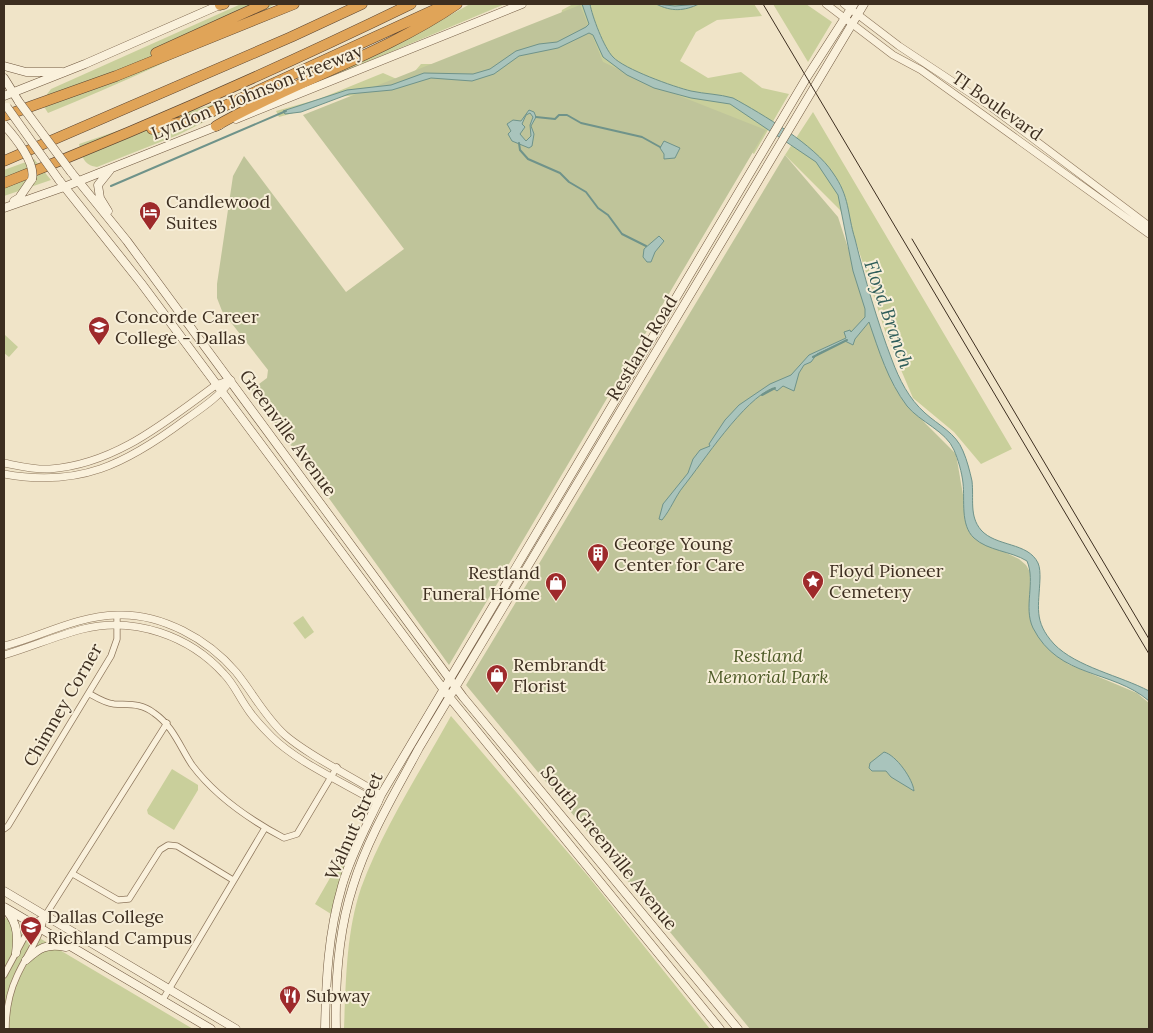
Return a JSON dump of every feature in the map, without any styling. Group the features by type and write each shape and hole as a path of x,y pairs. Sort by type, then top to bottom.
{"highway":[{"path":"52,99 264,4"},
{"path":"5,109 52,99 116,76 294,4"},
{"path":"4,161 291,37 362,4"},
{"name":"Lyndon B Johnson Freeway","path":"129,134 286,64 411,4"},
{"path":"4,183 129,134 198,118 365,40 448,4"},
{"path":"216,126 254,104 405,35 457,4"}],"main road":[{"path":"4,96 66,72 222,4"},
{"name":"Lyndon B Johnson Freeway","path":"4,207 64,187 522,4"},
{"name":"Restland Road","path":"456,687 864,4"},
{"name":"Restland Road","path":"450,678 850,5"},
{"path":"4,66 26,72 66,72"},
{"name":"Greenville Avenue","path":"4,78 12,93 71,172 168,295 456,687"},
{"path":"794,100 803,105"},
{"name":"Greenville Avenue","path":"5,109 156,304 450,698"},
{"path":"4,125 31,164 34,173 19,198 4,207"},
{"path":"112,223 100,198 98,186 104,175 115,166"},
{"path":"156,304 168,295"},
{"path":"319,522 329,514"},
{"name":"Walnut Street","path":"325,1029 326,970 331,933 342,884 381,795 450,678"},
{"name":"Walnut Street","path":"336,1029 336,975 352,886 373,835 419,748 456,687"},
{"name":"South Greenville Avenue","path":"456,687 738,1029"},
{"name":"South Greenville Avenue","path":"450,698 720,1029"},
{"path":"480,735 488,727"},
{"path":"511,773 522,765"},
{"path":"4,891 236,1029"},
{"path":"4,908 211,1029"},
{"path":"4,908 16,925 18,940 16,953"},
{"path":"331,933 342,934"},
{"path":"26,960 39,947 60,946 73,950"}],"street":[{"name":"TI Boulevard","path":"826,4 893,54 921,70 1149,234"},
{"name":"TI Boulevard","path":"850,5 858,14 899,46 967,90 1149,226"},
{"path":"1040,155 1045,147"},
{"path":"4,463 48,469 82,465 120,451 146,435 216,384 231,380"},
{"path":"4,474 39,479 77,476 124,461 146,449 222,392 231,380"},
{"path":"120,451 124,461"},
{"path":"4,646 76,620 117,614 130,615 170,626 207,644 236,673 279,730 381,795"},
{"name":"Chimney Corner","path":"4,829 8,826 90,694 115,647 118,624 117,614"},
{"path":"4,655 83,629 118,624 156,630 200,650 224,674 248,710 270,735 292,753 378,803"},
{"path":"90,694 114,704 140,705 166,723 192,765 212,786 244,814 284,838 295,836 337,767"},
{"path":"4,975 32,925 45,916 73,874 166,723"},
{"path":"162,1000 265,828"},
{"path":"73,874 118,900 124,901 128,899 160,850 168,845 177,846 233,880"},
{"path":"6,1029 13,985 42,931 45,916"},
{"path":"6,1020 11,1029"}],"green space":[{"path":"241,4 275,4 192,49 77,101 48,113 41,102 51,89"},
{"path":"470,4 505,4 307,87 420,32"},
{"path":"573,4 754,4 762,16 717,20 696,32 680,61 708,78 741,72 762,88 789,94 754,154 740,142 376,94 333,97 315,107 279,117 276,111 319,99 383,73 399,80 415,71 421,64 448,64 559,27 562,10"},
{"path":"773,4 806,4 832,22 808,62"},
{"path":"580,5 603,62 657,87 766,130 449,665 251,390 267,378 268,370 222,311 217,298 217,284 233,176 244,156 346,292 404,249 303,115"},
{"path":"290,78 290,83 236,106 178,135 97,167 86,162 82,156 79,144 129,127 219,103"},
{"path":"813,112 1012,449 981,464 954,432 913,398 887,337 856,242 840,210 785,155"},
{"name":"Restland Memorial Park","path":"785,155 838,217 887,368 902,396 925,423 956,454 968,524 977,539 1019,559 1030,572 1030,619 1068,664 1137,693 1149,703 1149,1029 750,1029 466,685"},
{"path":"34,159 51,180 4,196 4,170"},
{"path":"5,335 18,347 9,357 4,353"},
{"path":"303,616 314,632 305,639 293,623"},
{"path":"451,716 588,876 710,1029 344,1028 346,975 352,922 361,888 391,822"},
{"path":"172,769 198,785 198,790 174,830 148,814 147,810"},
{"path":"353,838 331,914 315,904"},
{"name":"Dallas College Richland Campus","path":"4,917 193,1029 4,1029"}],"water":[{"path":"582,4 590,4 602,39 610,53 619,62 650,77 683,89 733,98 787,131 825,162 838,182 845,198 872,300 898,374 914,401 925,413 956,439 963,451 972,481 973,513 977,525 987,535 1027,551 1038,563 1040,568 1038,606 1040,621 1047,636 1054,644 1063,652 1086,665 1149,691 1149,701 1119,683 1071,665 1044,644 1030,620 1030,577 1027,561 986,546 970,533 964,512 962,475 954,450 945,437 912,412 900,396 885,366 869,322 855,339 853,345 845,341 817,354 811,362 804,365 799,373 794,391 783,386 777,391 773,388 762,394 750,405 737,418 680,491 662,520 659,519 663,504 688,473 693,459 700,450 710,446 709,444 725,420 739,405 770,384 791,375 809,355 846,338 844,332 850,330 851,332 865,317 865,309 853,271 838,195 816,162 730,104 691,98 654,88 627,75 603,57 593,35 589,33 558,48 519,56 494,74 472,81 431,78 392,90 349,94 301,112 285,114 283,111 347,90 391,85 424,73 473,74 490,69 516,51 539,44 557,42 586,27 589,24"},
{"path":"656,4 675,6 699,4 678,10"},
{"path":"529,110 534,112 536,117 531,126 534,134 532,146 529,148 512,141 508,134 511,131 507,124 513,120 521,121","holes":["530,113 533,117 530,125 531,136 526,141 520,134 525,127 522,124 526,115"]},
{"path":"664,141 680,148 675,158 664,159 664,154 660,148"},
{"path":"659,236 664,241 655,252 651,262 647,262 643,257 644,249"},
{"path":"884,752 894,758 903,768 911,780 914,791 891,777 886,771 872,771 869,768 870,763"}],"waterway":[{"path":"111,186 286,111"},
{"path":"536,117 555,119 559,115 567,115 581,123 642,137 660,147"},
{"path":"519,143 520,150 528,159 560,173 569,182 586,192 598,208 608,215 622,234 646,246"},
{"path":"813,357 847,340"},
{"path":"762,395 775,388"}],"tram line":[{"path":"763,4 1149,654"},
{"path":"912,239 1149,639"}],"place":[{"name":"Candlewood Suites","path":"150,231"},
{"name":"Concorde Career College - Dallas","path":"99,346"},
{"name":"George Young Center for Care","path":"598,573"},
{"name":"Floyd Pioneer Cemetery","path":"813,600"},
{"name":"Restland Funeral Home","path":"556,602"},
{"name":"Rembrandt Florist","path":"497,694"},
{"name":"Dallas College Richland Campus","path":"31,946"},
{"name":"Subway","path":"290,1015"}],"water label":[{"name":"Floyd Branch","path":"889,314"}]}
